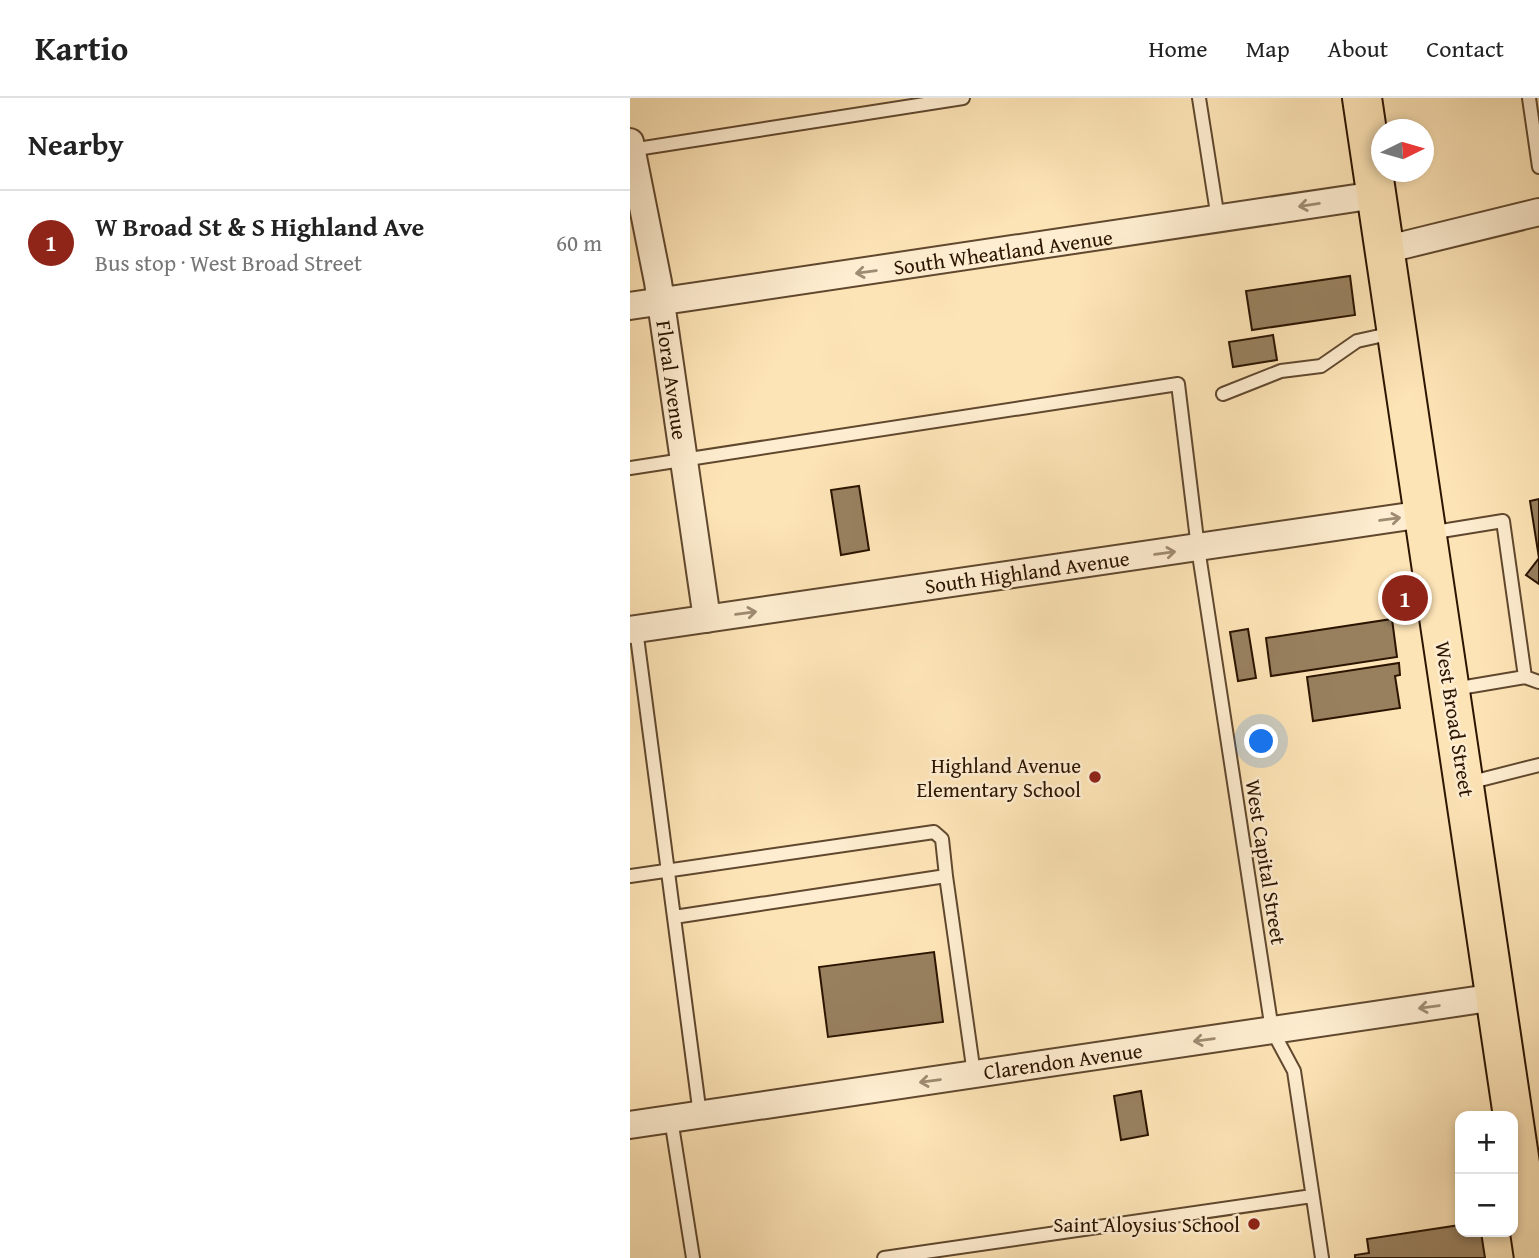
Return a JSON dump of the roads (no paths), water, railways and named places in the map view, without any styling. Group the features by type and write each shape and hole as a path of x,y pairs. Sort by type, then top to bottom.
{"main road":[{"name":"West Broad Street","path":"1362,98 1534,1258"}],"street":[{"name":"Floral Avenue","path":"630,147 661,301 707,619"},
{"name":"South Wheatland Avenue","path":"630,306 1376,195"},
{"path":"1384,250 1539,212"},
{"name":"South Highland Avenue","path":"633,630 1198,548 1426,524"},
{"name":"Clarendon Avenue","path":"630,1125 1496,997"}],"lane":[{"path":"630,147 963,98"},
{"path":"1199,98 1218,220"},
{"path":"1529,98 1539,167"},
{"path":"1223,394 1281,371 1321,366 1357,341 1397,332"},
{"name":"West Capital Street","path":"683,460 1178,384 1198,548 1272,1030 1294,1071 1322,1258"},
{"path":"630,468 683,460"},
{"path":"1426,524 1503,521 1525,677"},
{"path":"633,630 700,1115"},
{"path":"1450,690 1525,677 1539,682"},
{"path":"1465,784 1539,765"},
{"path":"630,876 934,832 942,839 974,1074"},
{"path":"674,917 946,876"},
{"path":"671,1119 693,1258"},
{"path":"884,1258 1312,1196"}],"place":[{"name":"W Broad St & S Highland Ave","path":"1405,598"},
{"name":"Highland Avenue Elementary School","path":"1095,777"},
{"name":"Saint Aloysius School","path":"1254,1224"}]}
